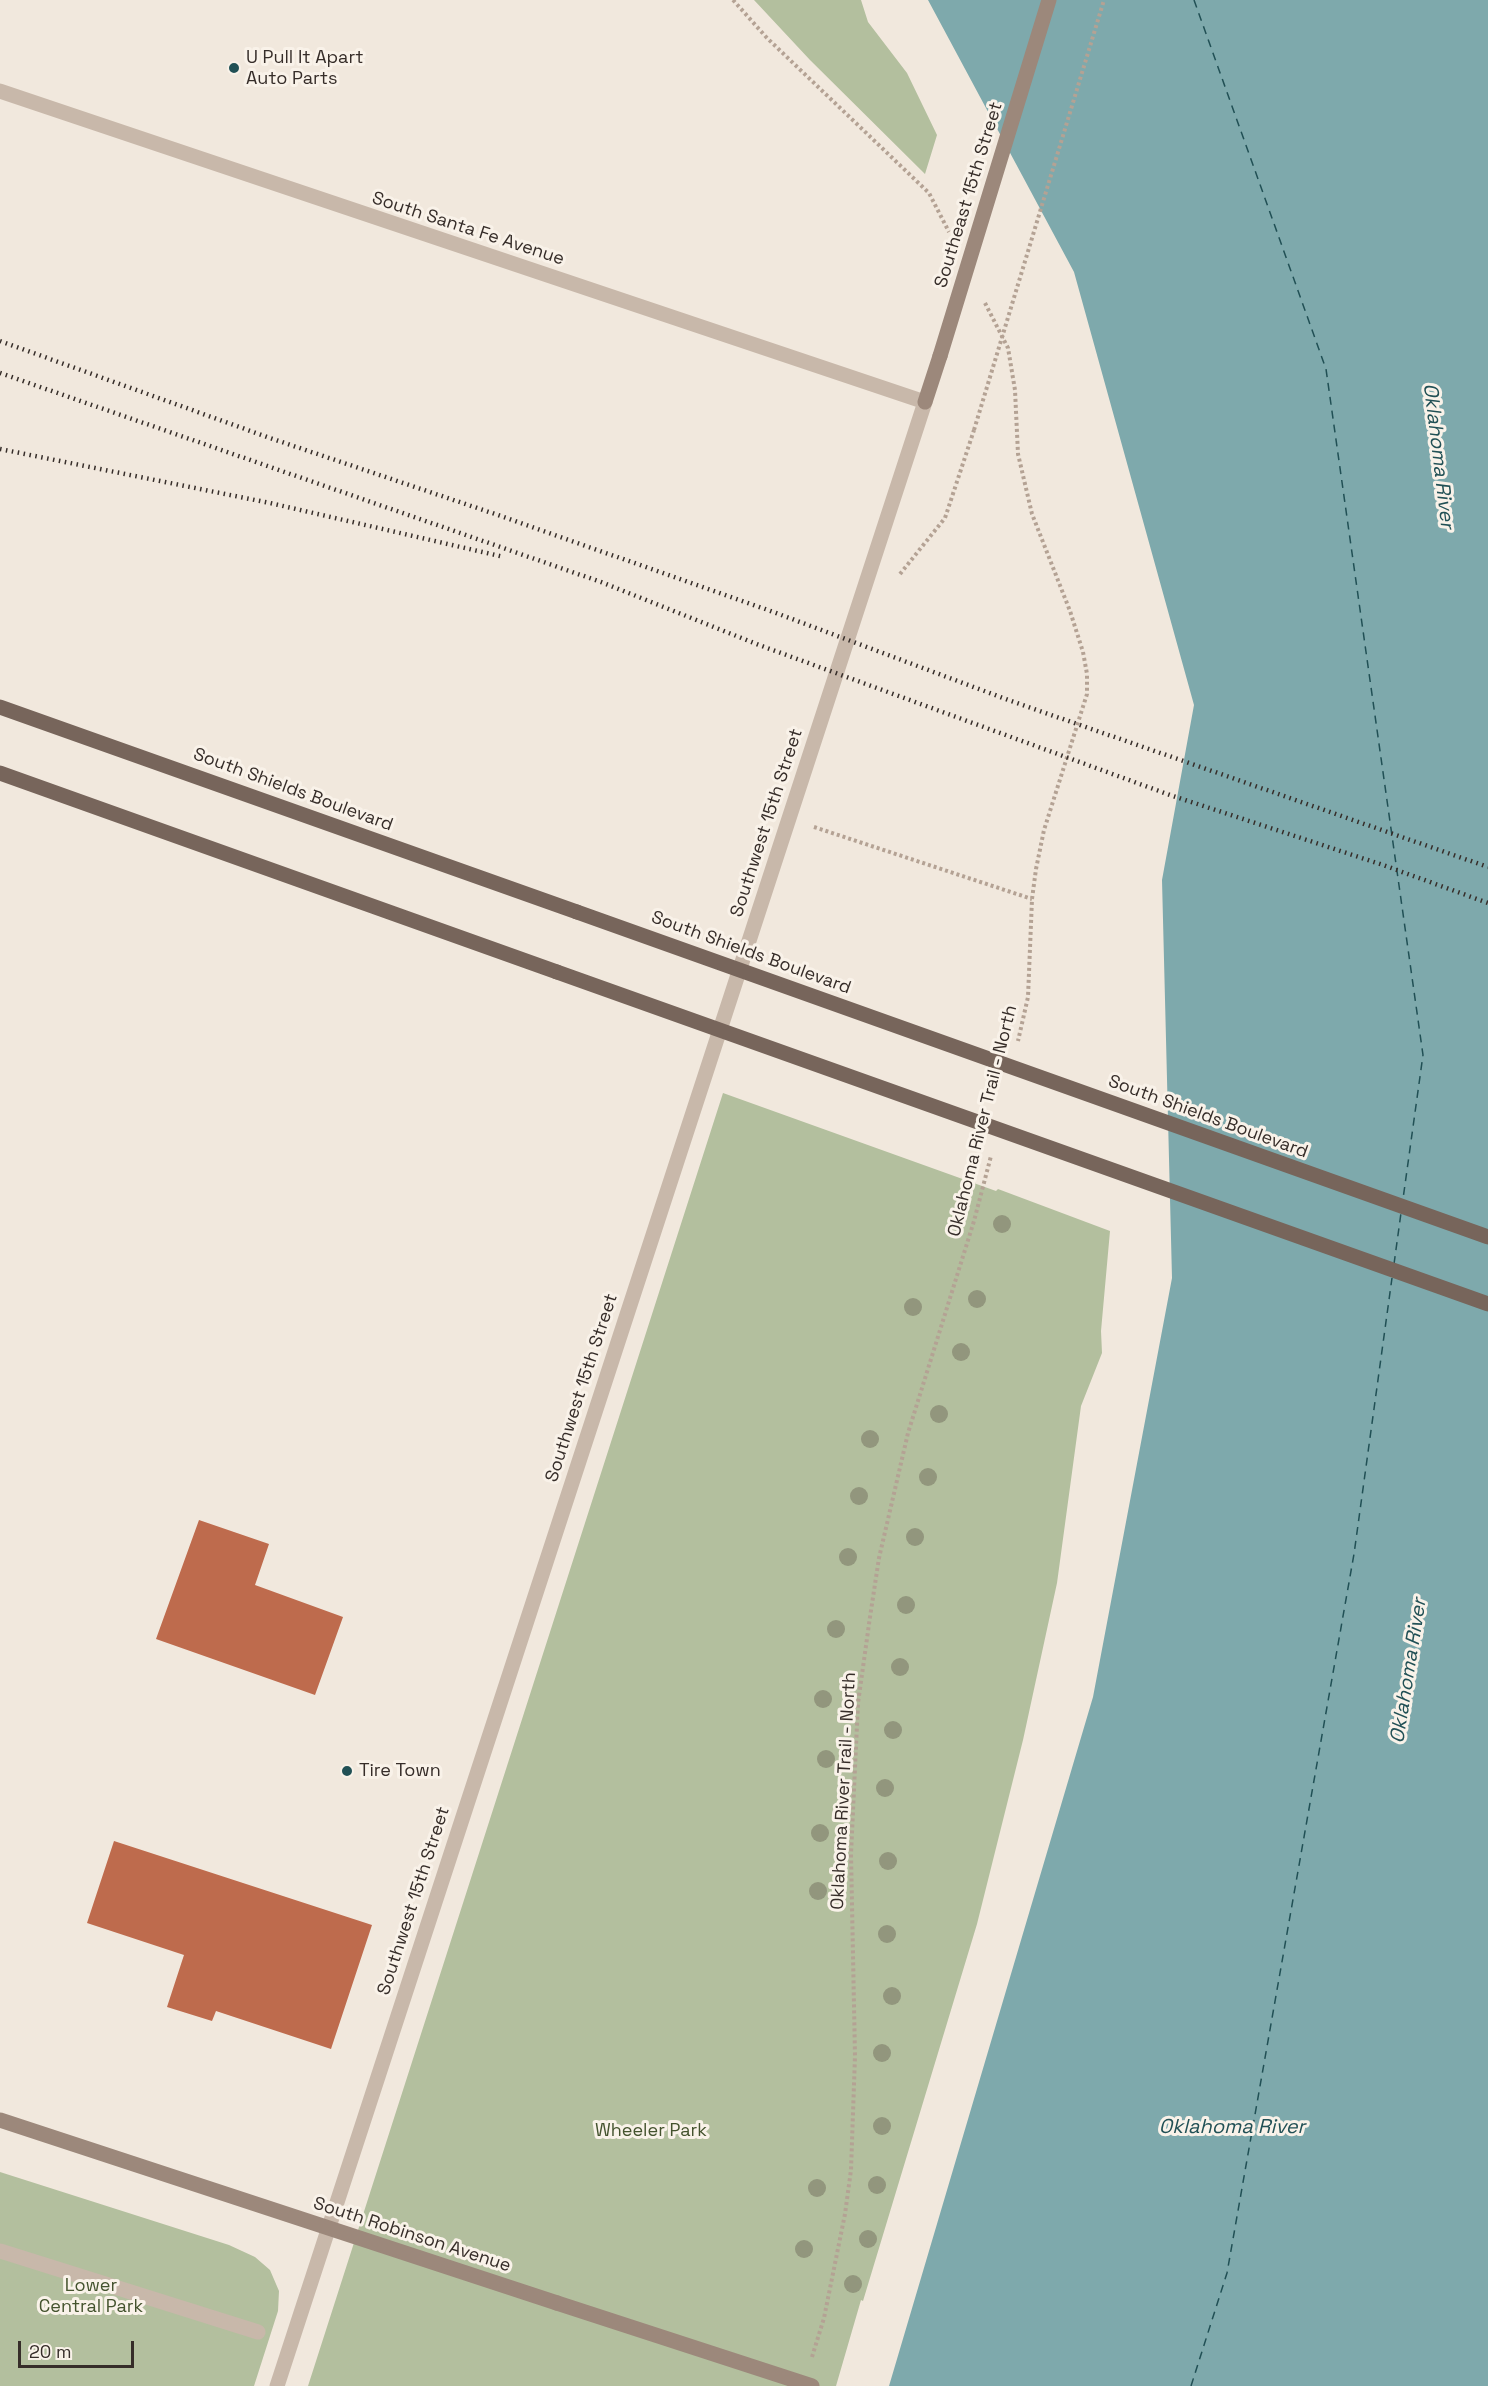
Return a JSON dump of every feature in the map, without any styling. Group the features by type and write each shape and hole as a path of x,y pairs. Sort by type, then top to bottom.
{"main road":[{"name":"Southeast 15th Street","path":"925,402 1049,0"},
{"name":"South Shields Boulevard","path":"0,706 1488,1237"},
{"path":"0,773 1488,1304"},
{"name":"South Robinson Avenue","path":"0,2120 812,2386"}],"street":[{"name":"South Santa Fe Avenue","path":"0,91 925,402"},
{"name":"Southwest 15th Street","path":"277,2386 925,402"},
{"path":"0,2251 258,2332"}],"path":[{"path":"734,0 767,38 929,194 950,235"},
{"path":"896,579 945,518 974,430 1104,0"},
{"name":"Oklahoma River Trail - North","path":"982,297 1008,348 1014,381 1018,454 1022,474 1032,514 1083,652 1087,694 1044,830 1032,899 1028,997 1017,1042"},
{"path":"813,826 1032,899"},
{"name":"Oklahoma River Trail - North","path":"810,2363 824,2318 851,2170 855,2066 851,1854 858,1703 870,1617 879,1558 908,1433 974,1221 992,1155"}],"green space":[{"path":"754,0 861,0 868,22 907,73 937,135 925,174 810,60"},
{"name":"Wheeler Park","path":"723,1093 996,1191 998,1189 1110,1231 1101,1331 1102,1353 1081,1406 1057,1583 1023,1740 977,1924 836,2386 308,2386"},
{"name":"Lower Central Park","path":"0,2172 229,2245 255,2257 270,2270 279,2291 278,2311 254,2386 0,2386"}],"water":[{"name":"Oklahoma River","path":"928,0 1488,0 1488,2386 889,2386 1093,1697 1172,1278 1162,880 1194,705 1074,272"}],"building":[{"path":"199,1520 269,1544 255,1585 343,1617 315,1695 156,1639"},
{"path":"114,1841 372,1925 331,2049 216,2011 212,2021 167,2007 184,1955 87,1923"}],"ferry route":[{"path":"1194,0 1326,369 1423,1055 1403,1199"},
{"path":"1394,1264 1401,1213"},
{"path":"1191,2386 1227,2273 1354,1554 1392,1278"}],"railway":[{"path":"0,341 270,438 768,610 1011,701 1488,867"},
{"path":"0,373 601,582 759,645 1170,795 1383,865 1488,903"},
{"path":"0,449 270,503 504,557"}],"place":[{"name":"U Pull It Apart Auto Parts","path":"234,68"},
{"name":"Tire Town","path":"347,1771"}]}
